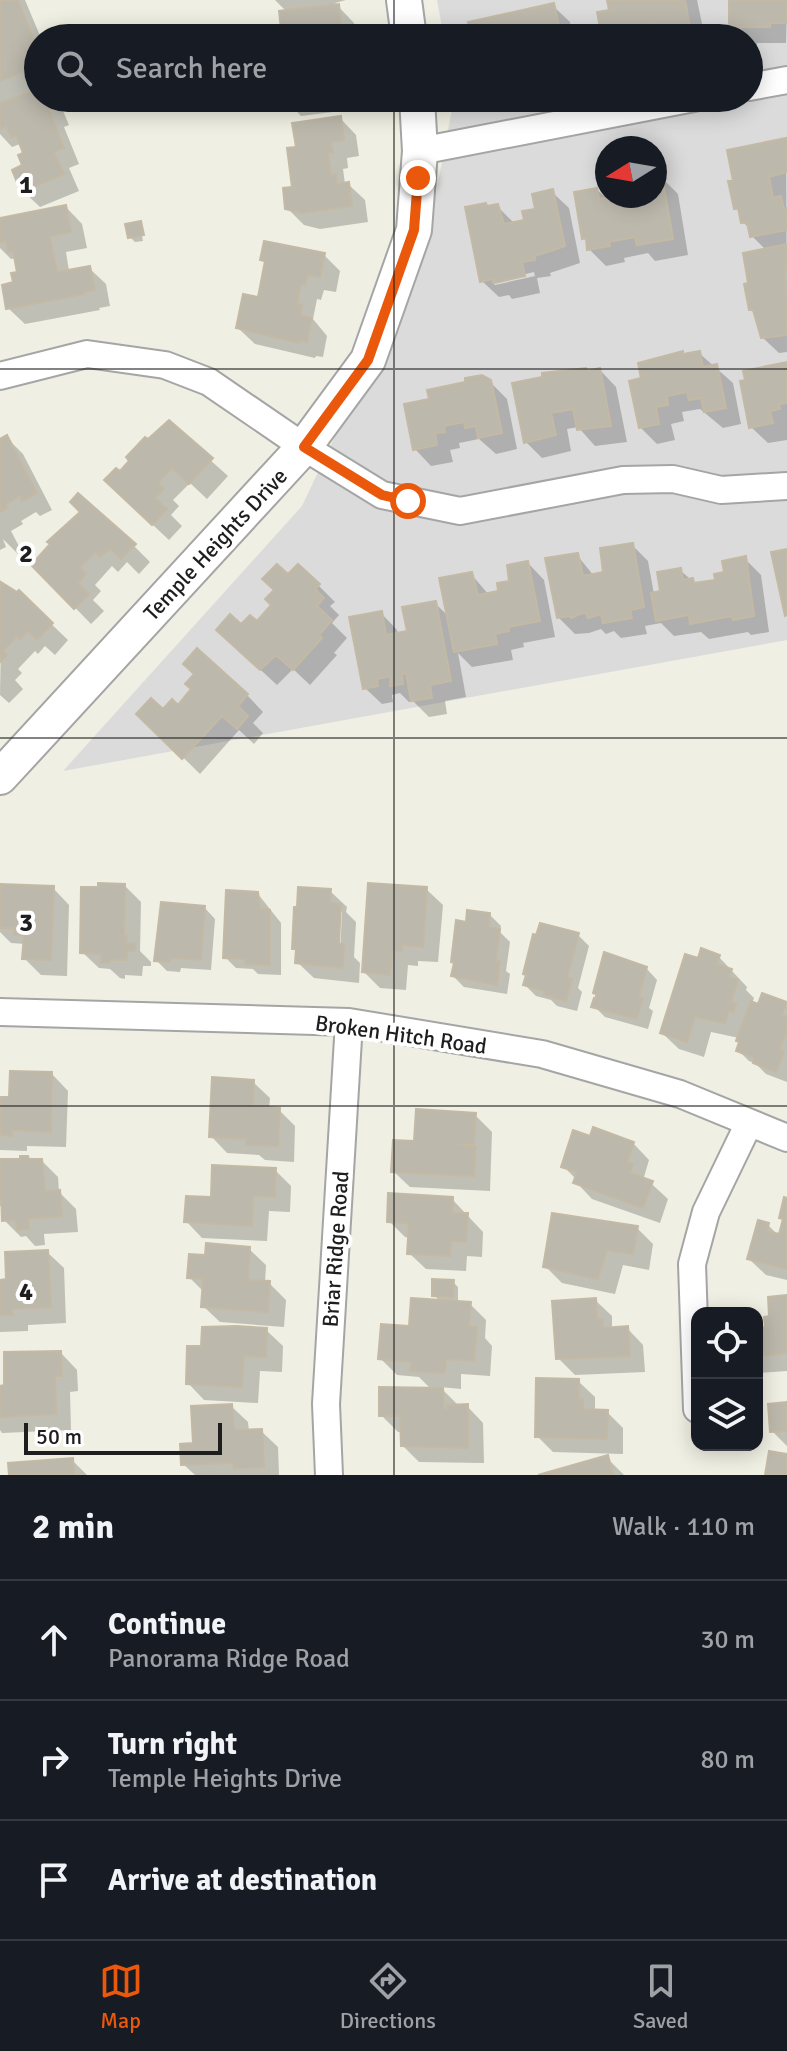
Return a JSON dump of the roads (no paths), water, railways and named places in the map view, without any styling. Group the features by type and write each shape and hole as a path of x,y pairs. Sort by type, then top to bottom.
{"street":[{"path":"404,0 407,24"},
{"path":"763,84 787,80"},
{"name":"Temple Heights Drive","path":"0,777 304,447 368,360 414,230 420,151 419,112"},
{"path":"420,151 622,112"},
{"path":"0,376 87,354 165,365 209,382 304,447 382,495 460,511 623,480 673,479 721,490 787,486"},
{"name":"Broken Hitch Road","path":"0,1012 349,1022 542,1054 680,1094 787,1138"},
{"name":"Briar Ridge Road","path":"329,1475 326,1404 349,1022"},
{"path":"696,1379 692,1264 706,1212 749,1123"}]}
